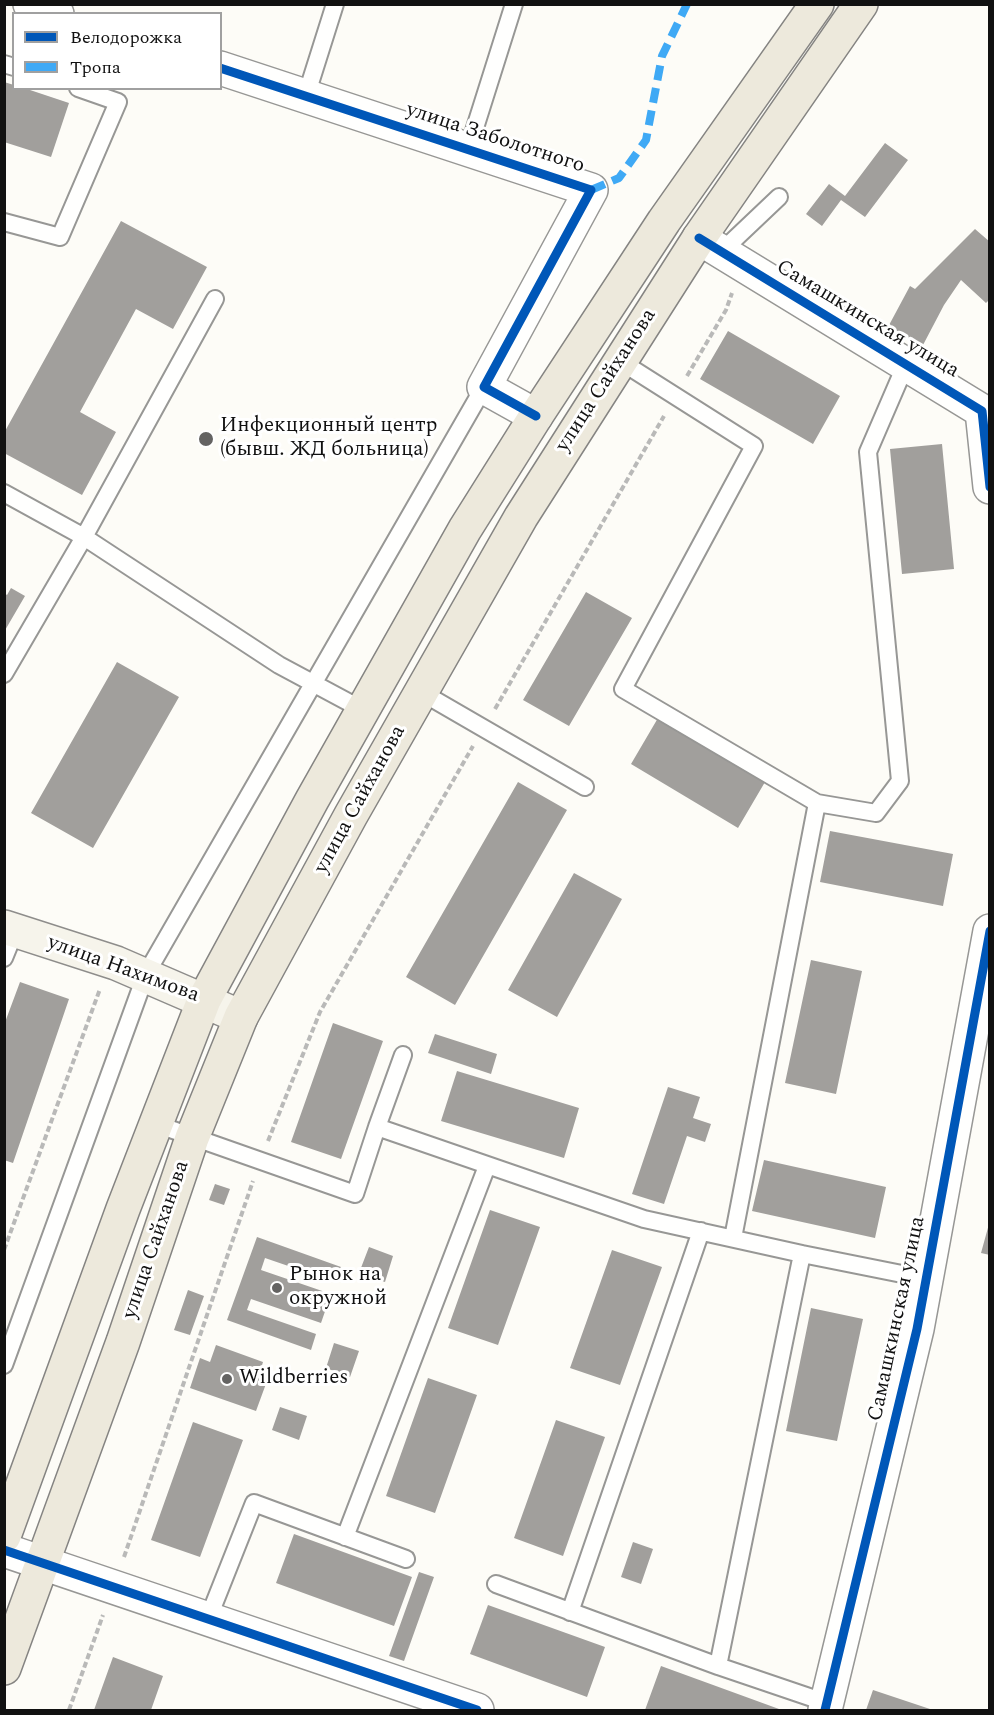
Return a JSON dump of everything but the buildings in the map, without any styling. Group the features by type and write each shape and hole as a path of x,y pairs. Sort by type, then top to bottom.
{"main road":[{"path":"4,1536 123,1209 204,999 465,529 664,221 817,4"},
{"name":"улица Сайханова","path":"4,1668 123,1342 192,1138 241,1017 351,815 521,517 620,361 721,251 861,4"}],"street":[{"path":"30,4 52,12"},
{"name":"улица Заболотного","path":"222,69 591,190 484,387"},
{"name":"Самашкинская улица","path":"721,251 982,411 990,487"},
{"path":"484,387 536,417"},
{"name":"Самашкинская улица","path":"826,1706 917,1329 990,931"},
{"name":"улица Нахимова","path":"8,939 116,963 204,999 241,1017"},
{"path":"4,1550 114,1586 461,1708"}],"lane":[{"path":"306,96 335,4"},
{"path":"468,150 514,4"},
{"path":"4,222 60,237 118,102 84,90"},
{"path":"721,251 779,197"},
{"path":"4,674 84,537 214,299"},
{"path":"620,361 754,446 623,688 817,803 876,813 900,781 868,452 906,364"},
{"path":"4,1365 146,974 484,387"},
{"path":"4,493 84,537 279,665 363,710"},
{"path":"421,692 585,787"},
{"path":"733,1238 817,803"},
{"path":"156,1125 355,1194 403,1056"},
{"path":"377,1127 644,1219 927,1279"},
{"path":"345,1537 487,1166"},
{"path":"570,1612 701,1231"},
{"path":"718,1666 802,1254"},
{"path":"208,1619 254,1503 406,1559"},
{"path":"496,1584 826,1706"}],"path":[{"path":"69,1710 260,1162 320,1012 726,310 721,251"},
{"path":"4,1250 98,991 116,963"}],"marked path":[{"path":"591,190 619,178 646,140 662,56 687,4"}],"cycle path":[{"path":"222,69 591,190 484,387 536,416"},
{"path":"699,238 982,411 990,487"},
{"path":"825,1710 917,1329 990,931"},
{"path":"4,1550 477,1710"}],"place":[{"name":"Инфекционный центр (бывш. ЖД больница)","path":"206,439"},
{"name":"Рынок на окружной","path":"277,1288"},
{"name":"Wildberries","path":"227,1379"}]}
